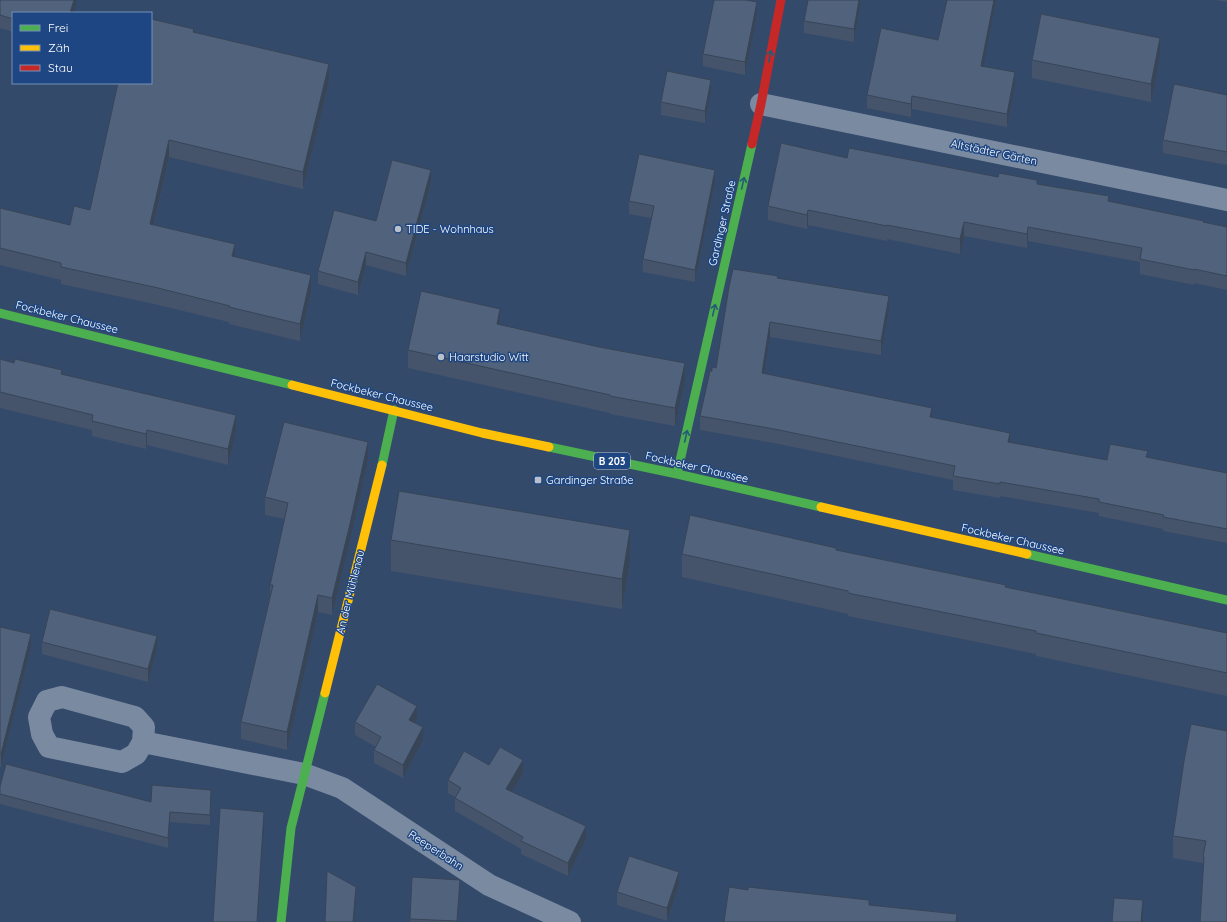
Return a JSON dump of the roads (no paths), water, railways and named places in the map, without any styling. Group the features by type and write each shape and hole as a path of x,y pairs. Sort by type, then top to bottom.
{"main road":[{"name":"Gardinger Straße","path":"677,474 761,104 781,0"},
{"name":"Fockbeker Chaussee","path":"0,313 482,433 677,474 1227,600"},
{"name":"An der Mühlenau","path":"281,922 291,828 376,491 394,410"}],"street":[{"name":"Altstädter Gärten","path":"761,104 1227,200"},
{"path":"143,742 304,774"},
{"name":"Reeperbahn","path":"304,774 342,788 488,885 570,922"}],"place":[{"name":"TIDE - Wohnhaus","path":"398,229"},
{"name":"Haarstudio Witt","path":"441,357"},
{"name":"Gardinger Straße","path":"538,480"}]}
